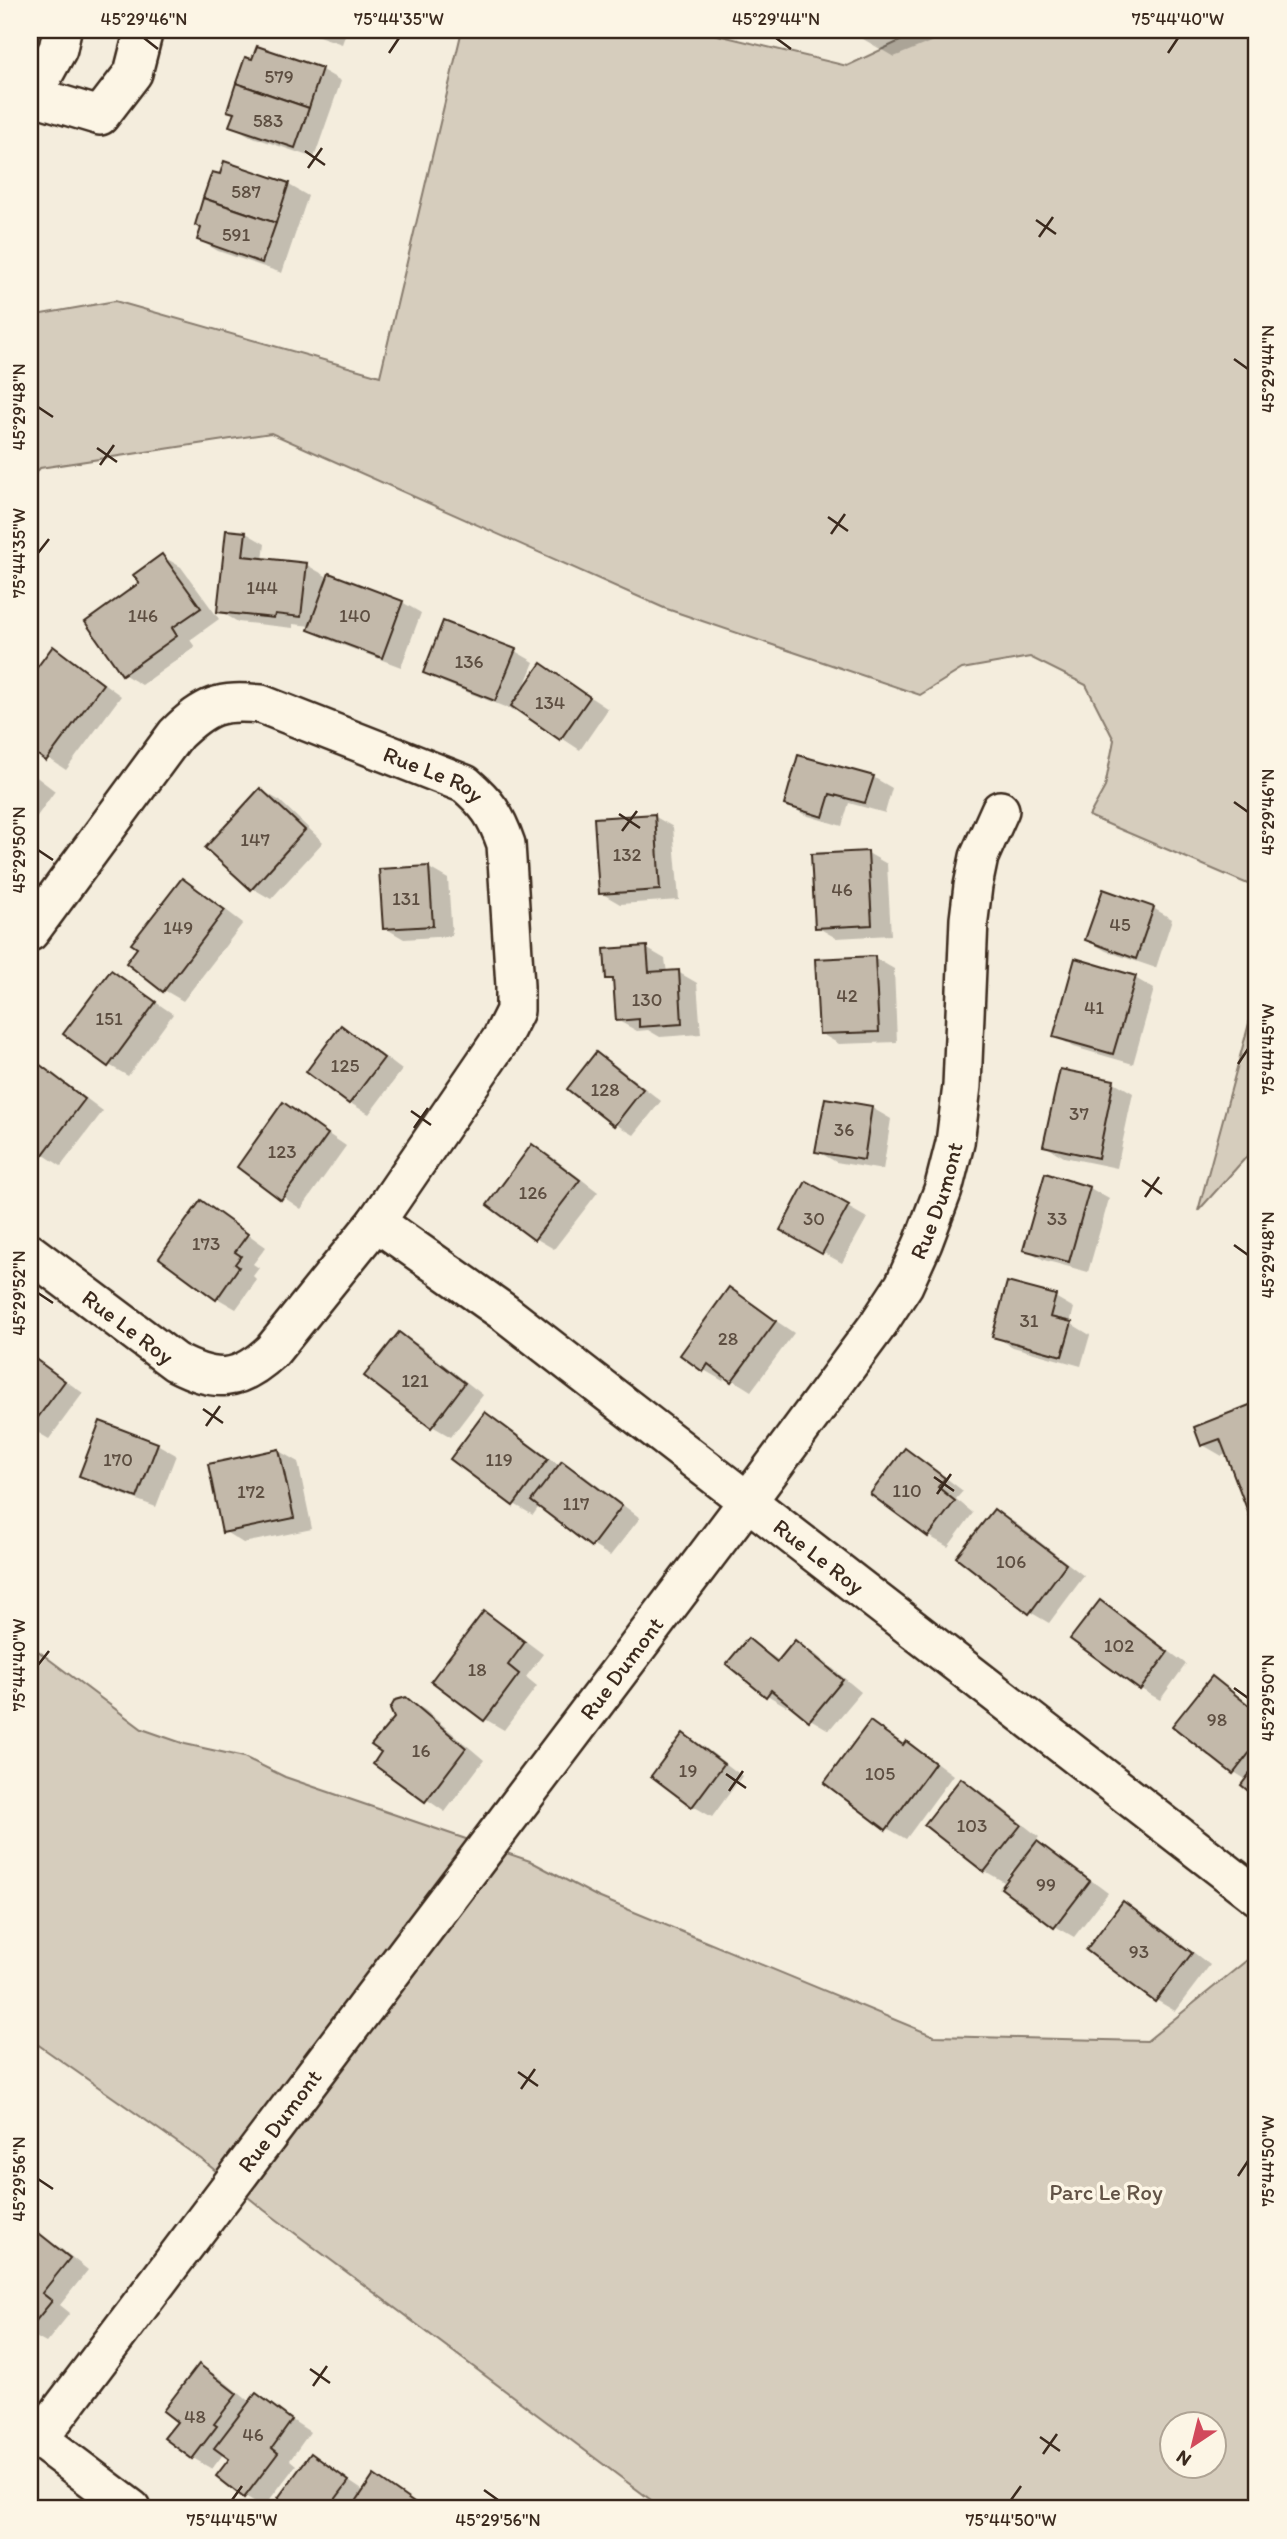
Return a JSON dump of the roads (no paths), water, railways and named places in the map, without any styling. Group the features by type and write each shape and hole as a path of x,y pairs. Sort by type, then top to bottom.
{"street":[{"path":"62,30 58,49 31,95 100,116 133,74 144,30"},
{"name":"Rue Le Roy","path":"30,932 176,734 192,718 232,701 261,704 465,784 486,801 506,844 515,986 515,1011 501,1039 376,1222 257,1366 239,1375 217,1377 194,1372 175,1362 30,1253"},
{"name":"Rue Dumont","path":"34,2436 747,1502 877,1326 904,1285 943,1190 955,1143 962,1086 969,919 973,887 979,857 1000,810"},
{"name":"Rue Le Roy","path":"376,1222 505,1313 1257,1896"},
{"path":"34,2436 132,2509"}],"park label":[{"name":"Parc Le Roy","path":"1106,2192"}]}
